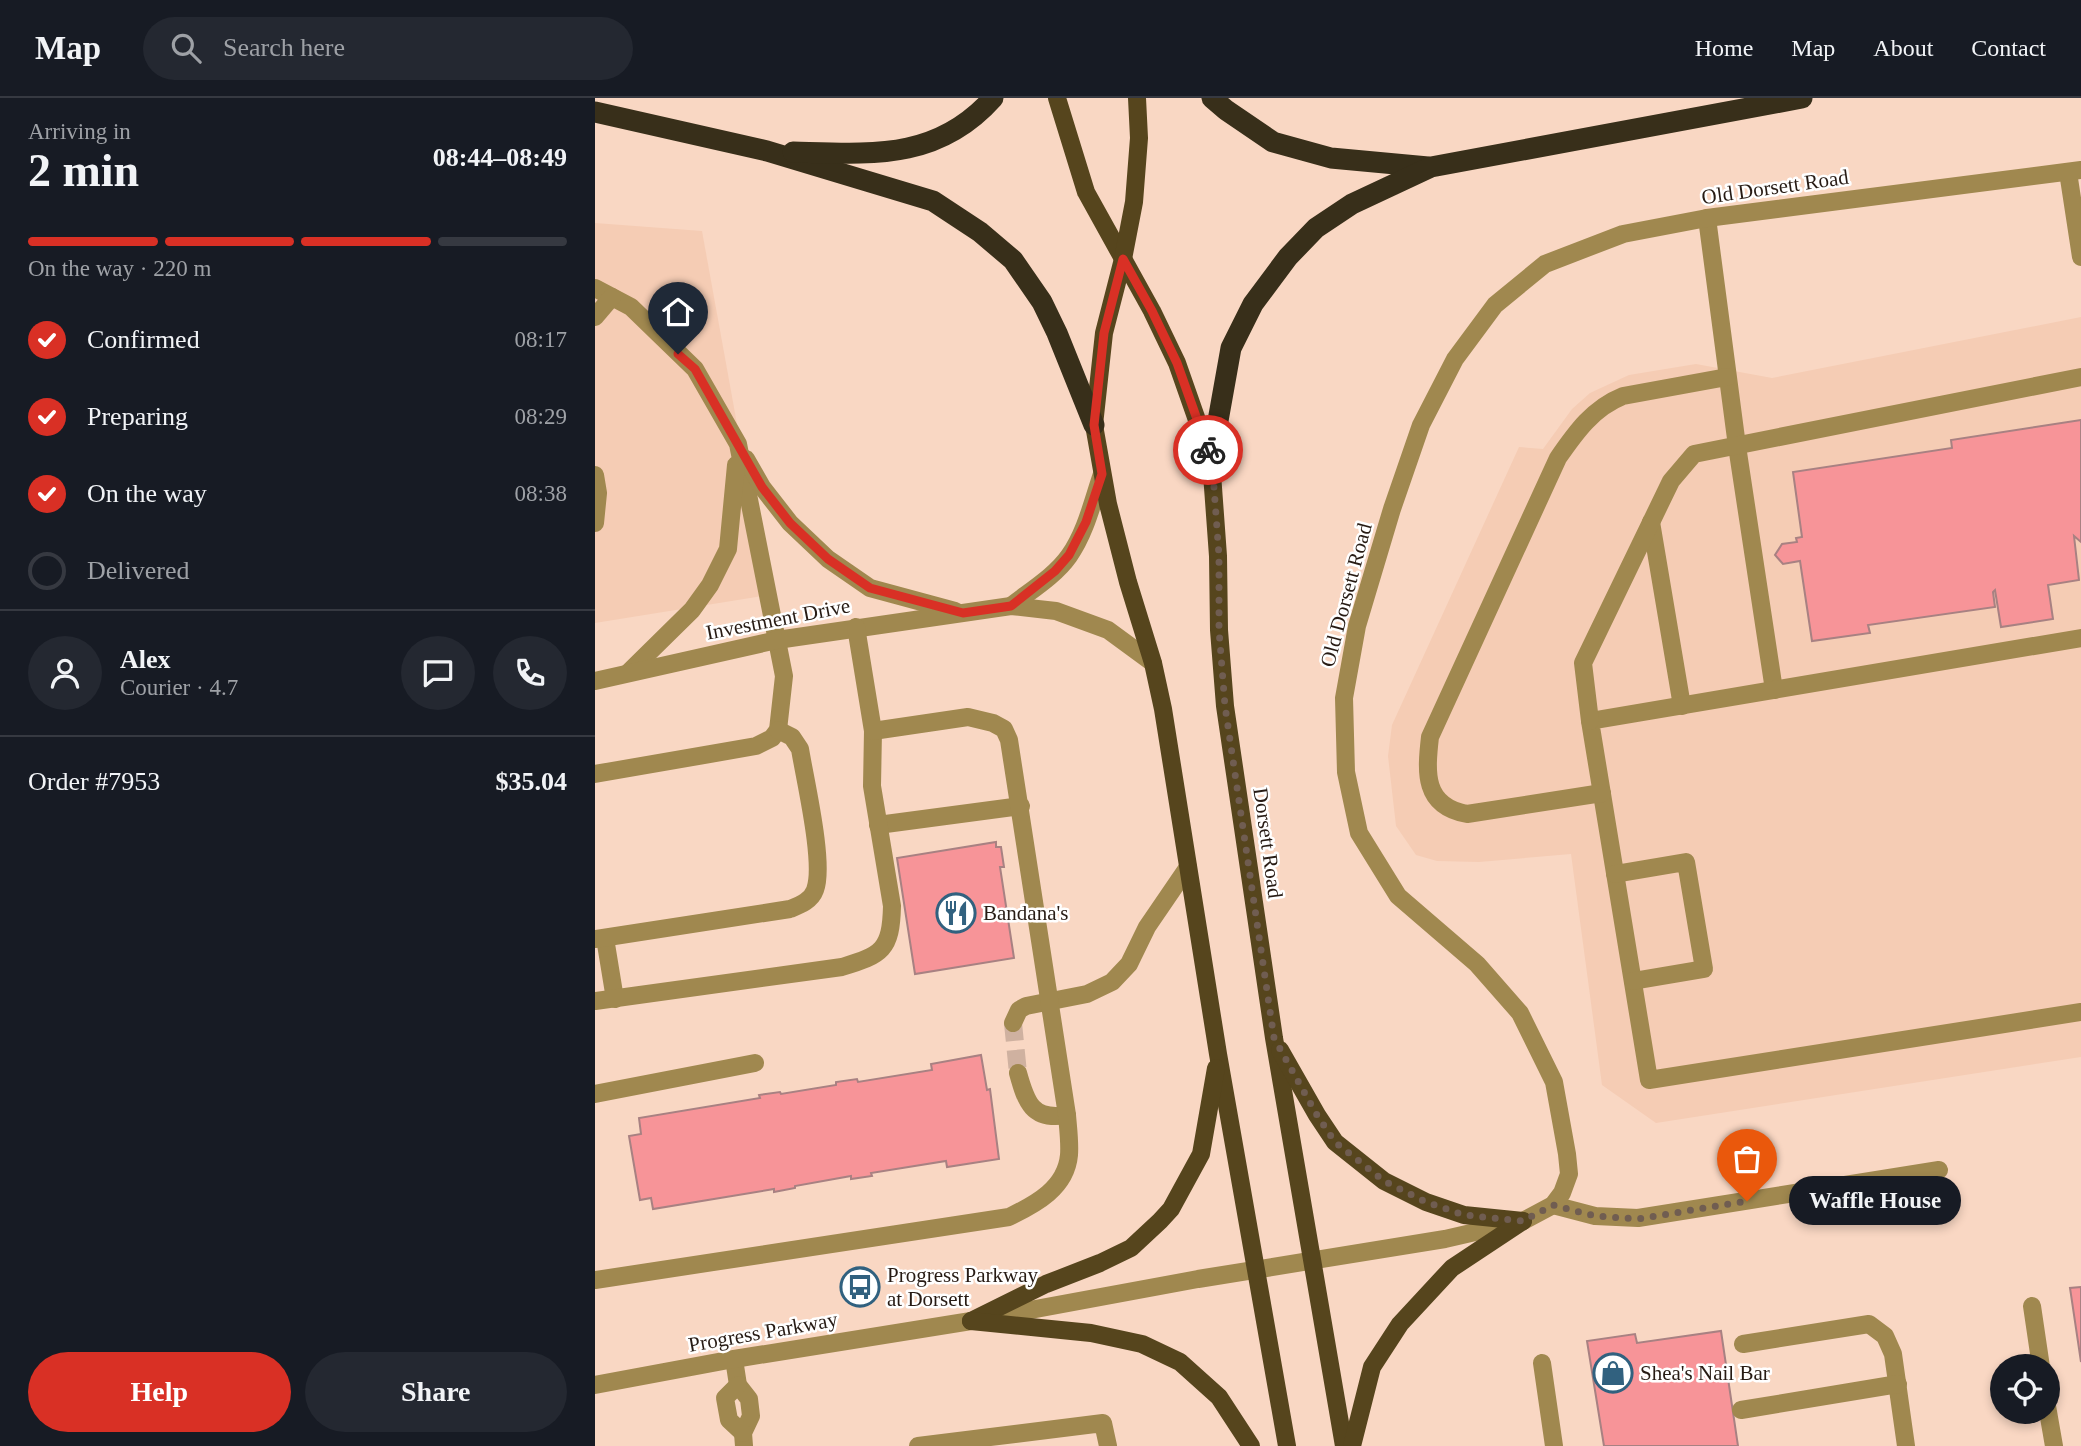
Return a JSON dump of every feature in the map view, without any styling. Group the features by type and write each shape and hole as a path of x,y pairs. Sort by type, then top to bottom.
{"highway":[{"path":"767,151 863,154 901,150 940,139 977,114 993,98"},
{"path":"1212,98 1273,142 1331,158 1431,167"},
{"path":"1212,460 1231,348 1252,304 1288,257 1316,228 1352,204 1431,167 1802,98"},
{"path":"595,112 767,151 933,201 981,232 1013,260 1042,302 1058,333 1094,425"}],"main road":[{"name":"Dorsett Road","path":"1057,98 1086,192 1152,311 1177,363 1212,460 1225,706 1274,1038 1344,1446"},
{"path":"1136,98 1139,138 1135,202 1104,333 1094,425 1102,474 1128,582 1153,663 1163,709 1218,1054 1287,1446"},
{"path":"1274,1038 1335,1142 1384,1181 1426,1202 1464,1215 1523,1221"},
{"path":"971,1321 1046,1284 1131,1248 1160,1222 1171,1209 1201,1154 1218,1054"},
{"path":"1352,1446 1372,1367 1400,1324 1452,1268 1523,1221"},
{"path":"971,1321 1091,1333 1142,1344 1180,1362 1219,1397 1251,1446"}],"street":[{"name":"Old Dorsett Road","path":"1553,1205 1562,1193 1569,1174 1555,1082 1520,1013 1477,964 1398,896 1359,833 1346,772 1344,698 1357,626 1392,509 1421,425 1455,359 1495,305 1545,264 1623,234 1707,218 2074,171"},
{"path":"2074,171 2081,257"},
{"path":"1707,218 1727,377 1774,690"},
{"path":"595,288 631,307 695,369 762,487 790,523 828,559 870,588 963,613"},
{"path":"595,317 612,297"},
{"path":"1602,793 1467,814 1454,812 1433,794 1428,781 1430,737 1558,458 1575,434 1608,402 1623,396 1727,377"},
{"path":"2081,377 1694,454 1671,481 1583,663 1590,721 1649,1080 2081,1012"},
{"path":"595,774 756,746 772,738 778,730 784,676 738,444"},
{"path":"629,673 692,610 710,586 728,549 738,444"},
{"path":"1011,606 1055,571 1069,555 1086,522 1102,474"},
{"path":"595,475 595,523"},
{"path":"1651,522 1682,706"},
{"name":"Investment Drive","path":"596,680 777,640 1011,606 1056,611 1108,630 1153,663"},
{"path":"595,1001 842,967 878,954 886,944 892,906 872,786 873,732 856,627"},
{"path":"1590,721 2081,638"},
{"path":"595,1280 1009,1217 1036,1204 1060,1183 1069,1158 1067,1115 1009,740 1004,729 993,723 968,717 873,732"},
{"path":"615,999 600,938 790,909 805,903 815,892 819,866 800,748 792,737 778,730"},
{"path":"878,825 1021,806"},
{"path":"1615,874 1686,862 1704,969 1633,981"},
{"path":"1013,1024 1020,1010 1026,1006 1087,994 1112,982 1129,964 1147,927 1188,867"},
{"path":"595,1094 755,1063"},
{"path":"1018,1073 1024,1096 1032,1108 1043,1115 1053,1117 1067,1115"},
{"path":"1311,1262 1445,1239 1523,1221 1553,1205 1595,1216 1638,1219 1939,1170"},
{"name":"Progress Parkway","path":"595,1385 1198,1279 1311,1262"},
{"path":"2032,1306 2039,1354"},
{"path":"1743,1344 1869,1324 1885,1336 1893,1354 1906,1446"},
{"path":"734,1359 738,1385 725,1398 729,1420 744,1440"},
{"path":"1542,1363 1554,1446"},
{"path":"1741,1410 1898,1384"},
{"path":"918,1446 1103,1423 1108,1446"},
{"path":"2050,1424 2054,1446"}],"shaded area":[{"path":"595,223 702,231 768,595 595,623"},
{"path":"2081,317 2081,1057 1656,1123 1602,1085 1571,854 1479,862 1437,861 1416,855 1396,826 1388,756 1392,725 1519,447 1543,449 1572,409 1590,393 1629,375 1696,364 1772,378"}],"building":[{"path":"2081,420 2081,542 2074,536 2079,580 2048,585 2053,619 2001,627 1995,590 1995,607 1868,625 1870,633 1812,641 1800,561 1783,564 1775,555 1782,544 1797,542 1796,538 1802,537 1793,472 1952,448 1951,440"},
{"name":"Bandana's","path":"996,842 996,847 1001,847 1004,867 1000,867 1014,958 915,974 897,858"},
{"path":"981,1055 987,1090 990,1089 999,1159 947,1167 946,1161 871,1173 872,1176 851,1179 851,1176 774,1192 774,1189 653,1209 651,1198 640,1200 629,1136 641,1134 639,1118 760,1098 759,1095 836,1085 836,1082 857,1079 858,1082 932,1070 931,1064"},
{"path":"2081,1287 2081,1362 2070,1288"},
{"path":"1721,1331 1738,1446 1604,1446 1587,1341 1635,1334 1637,1343"}],"tunnel":[{"path":"1013,1023 1018,1073"}],"way so far":[{"path":"1208,450 1212,460 1219,556 1219,630 1225,706 1274,1038 1335,1142 1384,1181 1426,1202 1464,1215 1523,1221 1553,1205 1595,1216 1638,1219 1747,1201"}],"place":[{"name":"Bandana's","path":"956,913"},
{"name":"Waffle House","path":"1747,1201"},
{"name":"Progress Parkway at Dorsett","path":"860,1287"},
{"name":"Shea's Nail Bar","path":"1613,1373"}],"route":[{"path":"678,354 695,369 762,487 790,523 828,559 870,588 963,613 1011,606 1055,571 1069,555 1086,522 1102,474 1094,425 1104,333 1123,259 1177,363 1208,450"}]}
